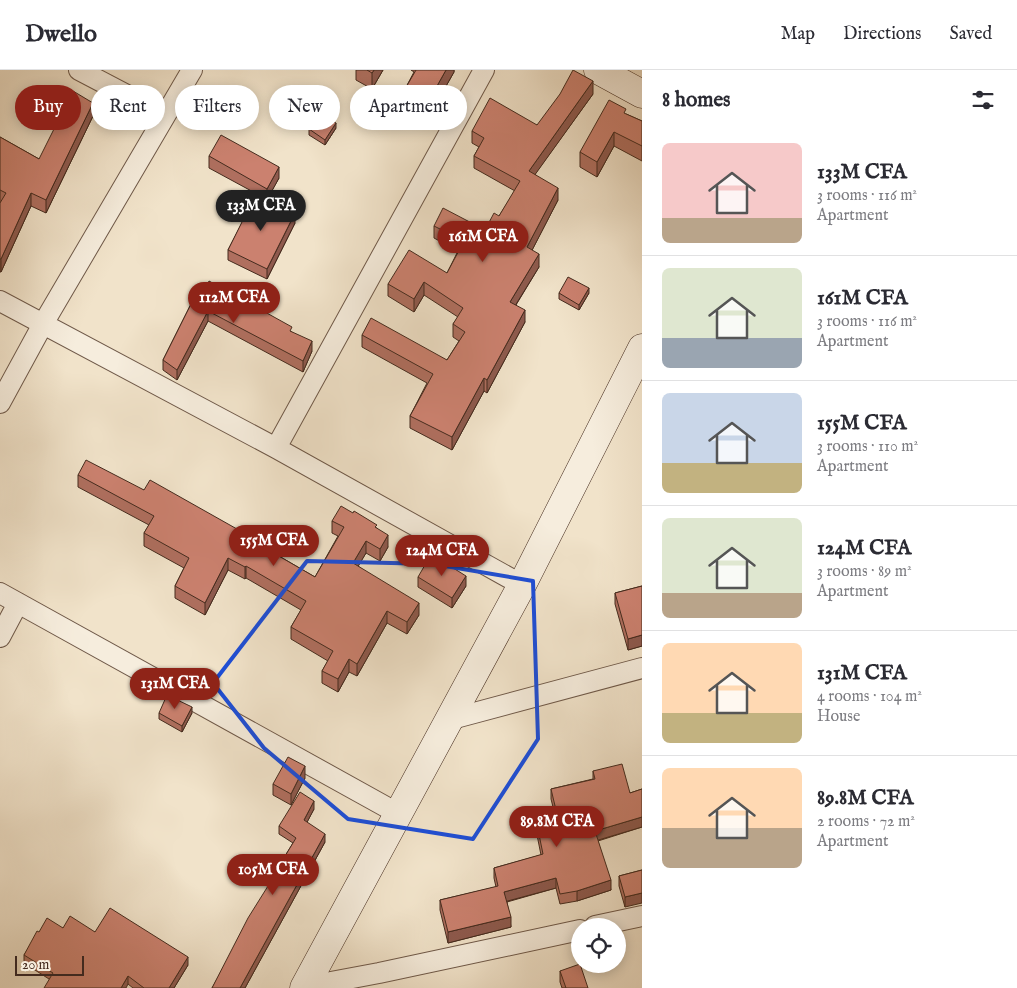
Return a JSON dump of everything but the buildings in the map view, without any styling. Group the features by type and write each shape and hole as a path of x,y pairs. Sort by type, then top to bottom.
{"street":[{"path":"79,70 108,85"},
{"path":"165,115 192,70"},
{"path":"276,448 484,70"},
{"path":"598,70 642,94"},
{"path":"0,403 43,324 156,130"},
{"path":"0,301 276,448 522,585"},
{"path":"304,988 522,585 642,348"},
{"path":"0,592 397,813"},
{"path":"0,637 18,603"},
{"path":"448,720 642,668"},
{"path":"626,919 642,916"},
{"path":"304,988 571,932"}],"highlighted area":[{"path":"307,561 433,564 533,581 538,739 473,839 348,819 264,748 213,683"}]}
